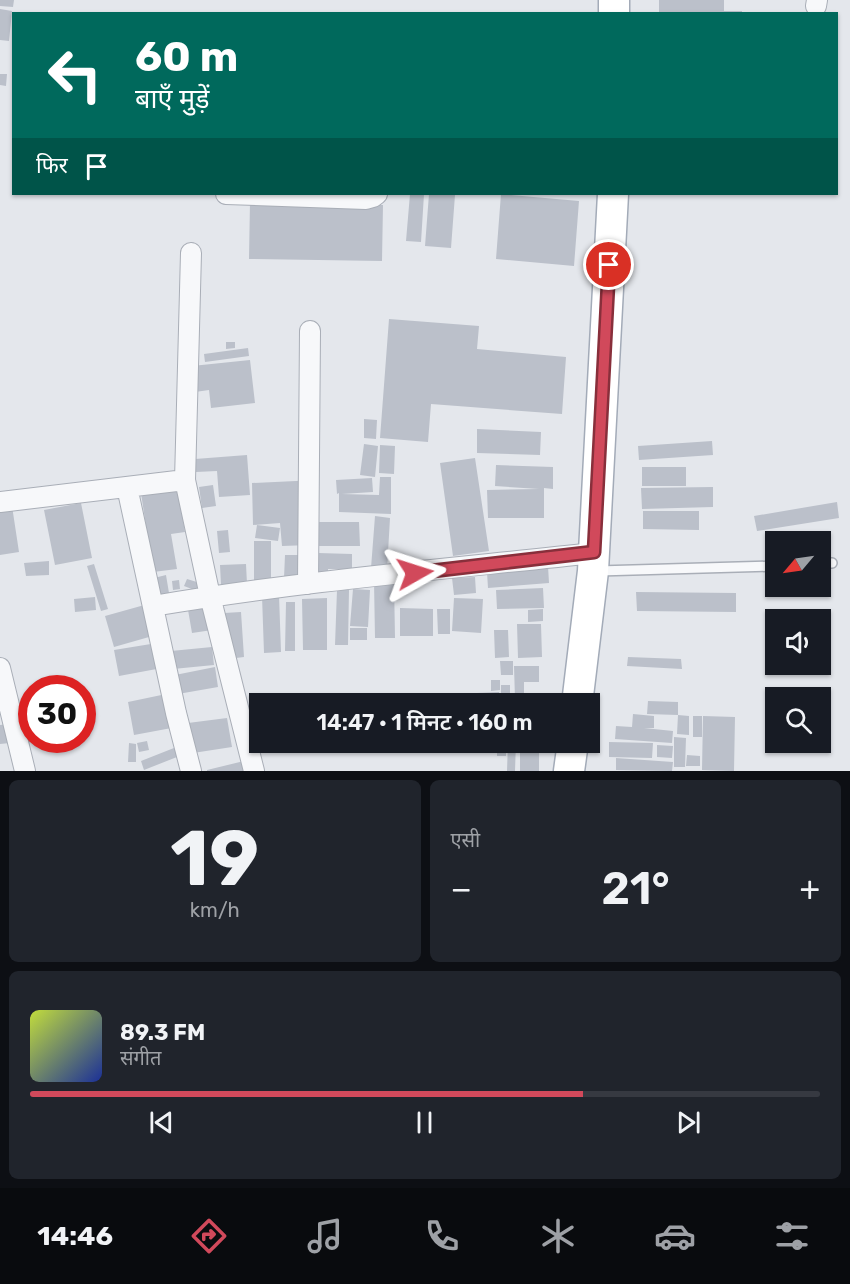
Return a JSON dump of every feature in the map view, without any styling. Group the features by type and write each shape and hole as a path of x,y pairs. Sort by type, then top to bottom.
{"main road":[{"path":"578,693 594,562 613,195"},
{"path":"569,771 571,753"}],"street":[{"path":"254,195 366,199 376,195"},
{"path":"191,253 185,480 210,596 254,771"},
{"path":"308,584 310,331"},
{"path":"0,502 185,480"},
{"path":"127,487 176,713 191,771"},
{"path":"153,606 210,596 308,584 594,562"},
{"path":"0,668 25,771"}],"lane":[{"path":"594,562 765,566"}],"building":[{"path":"0,0 14,0 13,7 0,6"},
{"path":"659,0 724,0 724,11 742,11 742,12 659,12"},
{"path":"0,9 12,11 9,41 0,40"},
{"path":"0,74 7,74 6,86 0,85"},
{"path":"410,195 424,195 421,242 406,241"},
{"path":"429,195 455,195 451,248 425,246"},
{"path":"501,195 579,201 574,266 496,259"},
{"path":"250,202 383,205 382,261 249,259"},
{"path":"389,319 479,326 477,349 566,357 562,414 431,404 428,442 380,438"},
{"path":"226,342 235,342 235,348 226,349"},
{"path":"248,348 249,356 205,362 204,354"},
{"path":"250,360 255,403 211,408 209,390 195,392 192,366"},
{"path":"364,419 377,420 376,439 364,438"},
{"path":"477,429 541,432 540,455 477,453"},
{"path":"712,441 713,455 639,460 638,446"},
{"path":"364,444 378,446 375,477 360,475"},
{"path":"380,445 395,446 394,474 379,473"},
{"path":"247,455 250,495 219,497 217,471 196,472 195,459"},
{"path":"475,458 489,551 453,556 440,463"},
{"path":"496,465 553,467 553,489 544,488 544,518 488,518 487,490 539,489 495,486"},
{"path":"642,467 686,467 686,486 642,486"},
{"path":"380,477 391,477 391,514 339,512 336,480 372,478 373,492 342,494 379,495"},
{"path":"317,480 310,545 282,546 280,523 253,525 252,483"},
{"path":"213,485 216,506 202,508 199,487"},
{"path":"713,487 713,507 642,509 641,488"},
{"path":"178,488 185,532 171,534 177,569 153,572 141,493"},
{"path":"837,502 839,518 757,531 754,516"},
{"path":"81,503 92,558 55,565 44,510"},
{"path":"12,506 19,552 0,555 0,508"},
{"path":"643,511 699,511 699,530 643,529"},
{"path":"375,516 390,518 387,570 371,568"},
{"path":"319,522 359,522 360,546 319,546"},
{"path":"257,525 280,528 278,541 255,538"},
{"path":"228,530 230,552 219,553 217,531"},
{"path":"254,541 271,541 271,580 254,580"},
{"path":"318,553 352,554 352,569 328,569 328,578 317,578"},
{"path":"285,555 303,555 303,578 284,578"},
{"path":"49,561 49,575 26,576 24,563"},
{"path":"94,564 108,609 101,611 87,566"},
{"path":"246,564 247,584 221,585 220,565"},
{"path":"548,566 549,583 488,588 487,572"},
{"path":"166,575 169,593 158,595 154,578"},
{"path":"475,577 476,593 454,595 452,578"},
{"path":"187,579 200,583 197,591 184,586"},
{"path":"179,580 180,589 173,590 172,581"},
{"path":"374,581 394,581 395,638 375,638"},
{"path":"543,588 544,608 497,609 496,590"},
{"path":"353,589 370,590 368,627 350,626"},
{"path":"337,590 349,590 348,645 335,645"},
{"path":"636,592 736,593 736,612 637,611"},
{"path":"279,595 281,652 264,653 262,596"},
{"path":"95,597 96,610 75,612 74,599"},
{"path":"327,598 327,650 303,650 302,599"},
{"path":"454,598 483,599 481,633 452,631"},
{"path":"215,601 219,629 192,633 187,604"},
{"path":"286,602 295,602 295,651 285,651"},
{"path":"148,604 156,635 114,647 105,616"},
{"path":"400,608 433,609 433,636 400,636"},
{"path":"437,609 450,609 450,634 438,634"},
{"path":"543,609 543,621 528,622 528,610"},
{"path":"241,612 244,657 228,659 224,613"},
{"path":"517,624 541,624 542,657 518,658"},
{"path":"350,628 367,628 367,640 350,640"},
{"path":"494,630 508,630 509,657 495,658"},
{"path":"157,643 162,668 119,676 114,650"},
{"path":"212,647 214,665 173,669 171,651"},
{"path":"628,657 681,659 682,669 627,666"},
{"path":"500,661 513,661 513,675 501,675"},
{"path":"514,666 539,666 539,682 524,682 524,693 515,693"},
{"path":"215,667 218,687 178,694 175,675"},
{"path":"491,680 500,680 500,690 491,691"},
{"path":"501,685 510,685 510,693 501,693"},
{"path":"171,693 177,727 134,735 128,702"},
{"path":"648,701 678,702 678,715 647,714"},
{"path":"633,714 654,716 654,728 644,728 673,731 672,743 615,739 616,726 632,727"},
{"path":"678,715 689,716 689,735 677,734"},
{"path":"693,716 702,716 702,737 693,737"},
{"path":"703,716 735,717 734,771 702,770"},
{"path":"227,718 232,747 193,753 188,723"},
{"path":"8,724 10,743 0,744 0,725"},
{"path":"674,737 686,738 685,767 674,767"},
{"path":"147,741 149,750 139,752 137,743"},
{"path":"609,742 653,743 652,758 609,757"},
{"path":"129,743 136,744 136,762 128,762"},
{"path":"657,745 673,746 672,758 657,757"},
{"path":"179,746 182,755 144,770 141,761"},
{"path":"497,753 506,753 506,756 497,756"},
{"path":"508,753 516,753 515,771 507,771"},
{"path":"520,753 539,753 539,771 520,771"},
{"path":"687,755 700,756 700,766 686,766"},
{"path":"616,758 673,762 672,771 616,770"},
{"path":"244,761 247,771 207,771 207,770"}],"route":[{"path":"415,573 594,552 609,265"}]}
